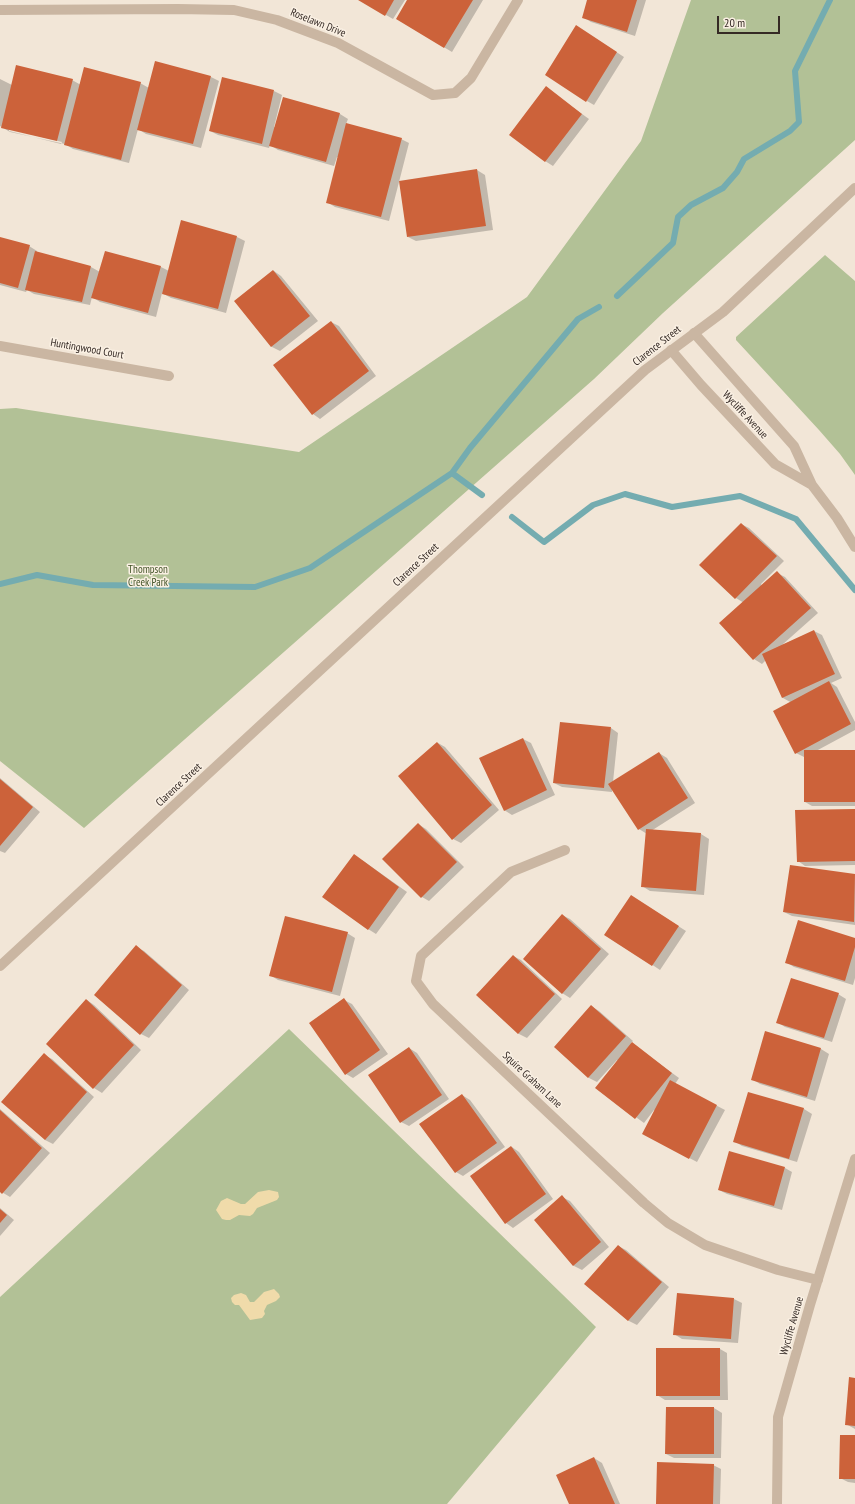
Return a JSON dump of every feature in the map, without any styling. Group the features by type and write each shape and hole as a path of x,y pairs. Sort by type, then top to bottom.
{"street":[{"name":"Roselawn Drive","path":"0,10 178,8 234,10 277,20 338,43 434,95 455,93 471,78 518,0"},
{"name":"Clarence Street","path":"0,966 639,375 723,312 855,188"},
{"name":"Wycliffe Avenue","path":"694,333 794,446 812,485 837,518 855,547"},
{"name":"Huntingwood Court","path":"0,346 169,376"},
{"name":"Wycliffe Avenue","path":"671,350 701,385 775,464 812,485"},
{"name":"Squire Graham Lane","path":"565,850 511,872 421,956 416,981 433,1004 644,1203 668,1223 705,1245 778,1270 818,1280"},
{"name":"Wycliffe Avenue","path":"777,1504 778,1416 855,1159"}],"green space":[{"name":"Thompson Creek Park","path":"691,0 855,0 855,140 663,313 594,379 84,828 0,761 0,409 16,408 299,452 527,297 641,141"},
{"path":"825,255 855,281 855,475 840,454 819,430 736,340 736,337"},
{"path":"289,1029 596,1327 447,1504 0,1504 0,1297"}],"sand":[{"path":"269,1190 278,1192 279,1197 277,1200 257,1208 250,1216 239,1215 230,1220 226,1220 222,1219 216,1210 221,1201 227,1198 241,1204 245,1204 258,1192"},
{"path":"274,1289 280,1297 276,1301 267,1305 264,1311 265,1314 262,1318 250,1320 239,1305 235,1305 232,1302 231,1298 234,1295 241,1293 246,1295 250,1302 254,1302 264,1292"}],"building":[{"path":"358,0 394,0 385,16"},
{"path":"407,0 473,0 444,48 396,19"},
{"path":"587,0 637,0 627,32 582,18"},
{"path":"576,25 617,52 586,102 545,75"},
{"path":"155,61 211,76 193,144 137,130"},
{"path":"16,65 73,79 57,141 1,128"},
{"path":"84,67 141,82 121,160 64,145"},
{"path":"222,77 274,90 262,144 209,131"},
{"path":"546,86 582,114 545,162 509,135"},
{"path":"283,97 340,113 326,162 269,146"},
{"path":"346,123 402,138 381,217 326,203"},
{"path":"477,169 486,226 407,237 399,181"},
{"path":"181,220 237,236 218,309 162,294"},
{"path":"0,237 30,245 18,288 0,283"},
{"path":"35,251 91,266 82,302 25,290"},
{"path":"105,251 161,266 148,313 91,298"},
{"path":"273,270 310,316 271,347 234,301"},
{"path":"331,321 369,371 312,415 273,365"},
{"path":"741,523 777,556 735,599 699,565"},
{"path":"777,571 811,608 753,660 719,623"},
{"path":"814,630 835,674 782,698 762,654"},
{"path":"829,681 851,724 795,754 773,711"},
{"path":"560,722 611,727 604,788 553,783"},
{"path":"523,738 547,790 504,811 479,758"},
{"path":"437,742 492,805 452,840 398,776"},
{"path":"804,750 855,750 855,802 804,802"},
{"path":"659,752 688,798 638,830 608,784"},
{"path":"0,779 33,807 0,846"},
{"path":"855,809 855,861 797,862 795,810"},
{"path":"418,823 457,862 421,898 382,859"},
{"path":"646,829 701,833 696,891 641,887"},
{"path":"354,854 399,887 368,930 322,897"},
{"path":"790,865 855,874 854,922 783,912"},
{"path":"631,895 679,926 652,966 604,935"},
{"path":"562,914 601,949 562,994 523,959"},
{"path":"285,916 348,932 332,992 269,976"},
{"path":"798,920 855,938 855,947 845,981 785,963"},
{"path":"136,945 182,985 140,1035 94,995"},
{"path":"513,955 555,994 518,1034 476,995"},
{"path":"791,978 839,993 824,1038 776,1023"},
{"path":"344,998 380,1050 345,1075 309,1023"},
{"path":"86,999 134,1045 93,1089 46,1044"},
{"path":"591,1005 626,1036 588,1078 554,1047"},
{"path":"765,1031 821,1048 807,1097 751,1080"},
{"path":"632,1042 672,1073 635,1119 595,1088"},
{"path":"409,1047 442,1095 400,1123 368,1075"},
{"path":"44,1053 87,1092 45,1140 1,1102"},
{"path":"670,1080 717,1105 689,1159 642,1134"},
{"path":"748,1092 804,1108 789,1159 733,1142"},
{"path":"462,1094 497,1143 455,1173 419,1124"},
{"path":"0,1110 42,1148 2,1194 0,1192"},
{"path":"511,1146 546,1194 505,1224 470,1176"},
{"path":"729,1151 785,1167 774,1206 718,1190"},
{"path":"562,1195 601,1242 573,1266 534,1220"},
{"path":"0,1209 7,1215 0,1223"},
{"path":"618,1245 662,1282 628,1321 584,1284"},
{"path":"677,1293 734,1298 731,1339 673,1335"},
{"path":"656,1348 720,1348 720,1396 656,1396"},
{"path":"849,1377 855,1378 855,1426 845,1425"},
{"path":"666,1407 714,1407 714,1454 665,1454"},
{"path":"840,1435 855,1435 855,1479 839,1479"},
{"path":"594,1457 615,1504 569,1504 556,1475"},
{"path":"657,1462 714,1464 713,1504 656,1504"}],"waterway":[{"path":"617,296 673,243 678,217 691,205 723,188 737,172 744,159 790,131 799,122 795,71 830,0"},
{"path":"0,584 37,575 93,585 255,587 310,568 452,473 470,448 578,319 599,307"},
{"path":"452,473 482,495"},
{"path":"512,517 544,542 593,505 625,494 672,507 740,496 796,519 855,590"}]}
